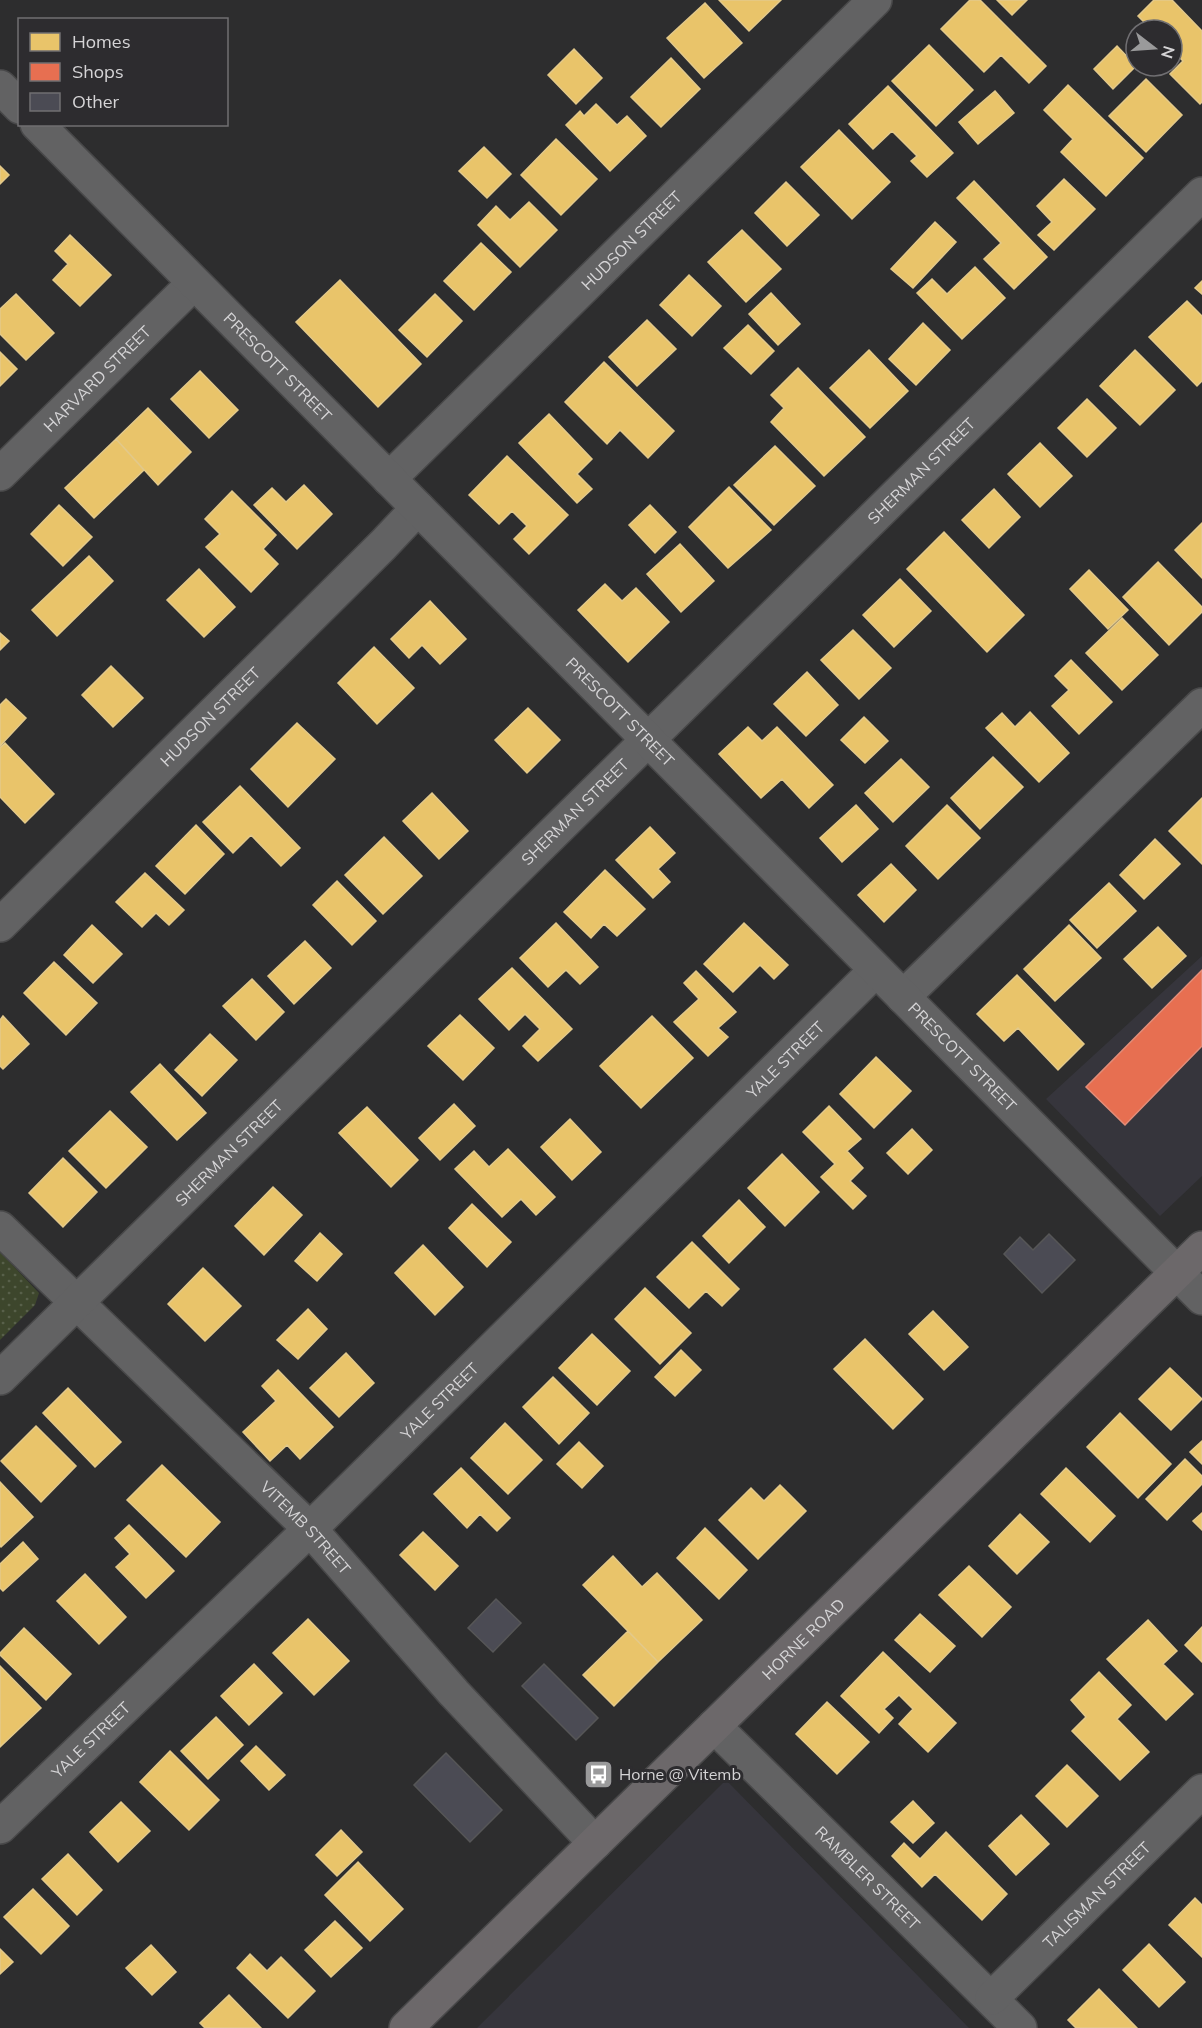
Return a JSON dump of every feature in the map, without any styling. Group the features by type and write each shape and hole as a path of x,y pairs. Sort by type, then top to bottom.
{"main road":[{"name":"HORNE ROAD","path":"406,2028 1202,1248"}],"street":[{"name":"HUDSON STREET","path":"388,479 875,0"},
{"path":"0,87 18,105"},
{"name":"PRESCOTT STREET","path":"39,126 1202,1298"},
{"name":"SHERMAN STREET","path":"0,1378 1202,194"},
{"name":"HARVARD STREET","path":"0,474 194,283"},
{"name":"HUDSON STREET","path":"0,925 418,508"},
{"path":"903,997 1202,705"},
{"name":"YALE STREET","path":"0,1827 310,1529 876,970"},
{"name":"VITEMB STREET","path":"0,1228 310,1529 454,1693 595,1843"},
{"name":"RAMBLER STREET","path":"714,1726 1020,2028"},
{"name":"TALISMAN STREET","path":"992,1998 1202,1791"}],"shaded area":[{"path":"1202,956 1202,1176 1160,1216 1046,1099"},
{"path":"726,1780 969,2028 477,2028"}],"green space":[{"path":"0,1252 39,1293 35,1305 0,1340"}],"building: Homes":[{"path":"719,0 781,0 749,31"},
{"path":"970,0 980,0 1046,66 1029,83 1001,55 984,72 941,29"},
{"path":"997,0 1027,0 1012,15"},
{"path":"1154,0 1172,0 1202,31 1202,102 1200,104 1174,78 1184,78 1184,18 1140,18 1138,16"},
{"path":"705,3 742,43 704,78 667,38"},
{"path":"929,45 973,90 936,126 892,81"},
{"path":"1117,46 1124,53 1124,78 1113,89 1094,69"},
{"path":"574,49 602,78 576,104 548,75"},
{"path":"671,58 700,89 661,127 631,97"},
{"path":"1146,79 1182,115 1146,152 1109,116"},
{"path":"1068,85 1143,158 1106,196 1061,152 1073,139 1044,110"},
{"path":"888,86 953,153 927,177 911,161 917,156 892,131 873,149 849,124"},
{"path":"995,91 1014,113 978,144 959,122"},
{"path":"596,104 617,125 627,116 646,136 610,171 566,125 580,111 584,116"},
{"path":"839,130 890,182 852,219 801,167"},
{"path":"556,139 597,179 561,215 521,175"},
{"path":"484,147 511,174 487,198 459,171"},
{"path":"0,166 9,175 0,184"},
{"path":"1064,179 1095,209 1054,250 1038,235 1052,222 1037,206"},
{"path":"974,181 1047,257 1014,289 984,259 1001,243 957,198"},
{"path":"786,182 819,215 787,246 755,213"},
{"path":"529,202 557,230 520,267 478,225 496,206 510,220"},
{"path":"935,222 956,242 913,288 891,269"},
{"path":"742,230 781,269 746,302 708,262"},
{"path":"70,235 111,275 80,306 53,280 68,264 55,251"},
{"path":"481,243 511,272 474,310 444,281"},
{"path":"975,267 1005,298 962,339 917,293 932,279 947,294"},
{"path":"689,275 721,306 692,336 660,305"},
{"path":"340,280 421,364 378,407 296,322"},
{"path":"1202,281 1202,294 1195,288"},
{"path":"771,293 800,324 778,345 749,314"},
{"path":"16,294 54,333 26,360 0,334 0,309"},
{"path":"435,294 462,321 427,357 399,330"},
{"path":"1187,301 1202,316 1202,381 1197,386 1149,337"},
{"path":"647,320 676,349 637,386 609,357"},
{"path":"923,323 950,350 916,385 889,359"},
{"path":"748,325 774,351 751,374 724,348"},
{"path":"869,350 908,391 870,428 830,388"},
{"path":"1135,350 1175,390 1140,425 1100,386"},
{"path":"0,352 17,369 0,386"},
{"path":"604,362 674,431 648,458 620,430 607,444 565,402"},
{"path":"798,368 865,437 824,476 771,422 784,408 771,395"},
{"path":"200,371 238,410 209,438 171,399"},
{"path":"1087,399 1116,428 1087,457 1058,428"},
{"path":"148,408 191,452 158,485 116,439"},
{"path":"549,414 592,459 577,474 592,489 577,503 519,443"},
{"path":"116,439 144,470 94,518 65,488"},
{"path":"1040,443 1072,476 1040,507 1008,474"},
{"path":"775,446 815,486 774,525 734,485"},
{"path":"507,456 568,515 529,554 514,539 527,526 512,511 499,524 469,495"},
{"path":"304,485 332,514 297,549 254,505 272,488 286,502"},
{"path":"729,487 771,530 728,568 689,527"},
{"path":"994,489 1020,517 989,548 962,520"},
{"path":"232,491 276,535 263,549 278,564 251,592 206,547 220,534 205,519"},
{"path":"59,505 92,537 63,566 31,534"},
{"path":"650,505 676,532 655,553 629,525"},
{"path":"1202,523 1202,578 1175,550"},
{"path":"944,532 1024,615 987,652 907,569"},
{"path":"680,544 714,581 681,612 647,574"},
{"path":"89,556 113,581 57,636 32,610"},
{"path":"1158,562 1202,607 1202,612 1169,645 1123,597"},
{"path":"199,569 235,607 204,637 167,600"},
{"path":"1089,570 1128,610 1108,629 1070,589"},
{"path":"900,579 931,611 894,647 863,615"},
{"path":"605,584 622,601 636,588 669,622 628,662 578,610"},
{"path":"430,601 466,639 440,664 422,645 409,658 391,639"},
{"path":"1122,618 1158,655 1122,690 1086,653"},
{"path":"853,630 891,668 859,699 821,660"},
{"path":"0,633 9,641 0,650"},
{"path":"374,647 414,688 377,724 338,683"},
{"path":"1071,660 1112,702 1079,734 1052,706 1069,690 1055,676"},
{"path":"111,666 143,698 113,727 82,695"},
{"path":"807,672 838,705 806,736 774,704"},
{"path":"6,699 26,718 0,746 0,705"},
{"path":"528,708 560,740 527,773 495,740"},
{"path":"1030,712 1069,753 1039,782 986,728 1002,713 1015,727"},
{"path":"864,717 888,741 865,763 841,740"},
{"path":"297,723 335,759 288,807 251,769"},
{"path":"748,727 762,741 777,727 833,785 809,808 782,779 761,798 719,754"},
{"path":"5,743 54,794 25,823 0,797 0,748"},
{"path":"993,757 1023,787 980,829 951,798"},
{"path":"901,759 929,787 893,822 865,793"},
{"path":"240,786 300,848 281,866 251,835 233,853 203,822"},
{"path":"432,793 468,831 439,859 403,821"},
{"path":"1202,798 1202,864 1169,831"},
{"path":"856,805 878,829 842,862 820,838"},
{"path":"947,805 980,838 938,879 906,846"},
{"path":"196,825 224,854 185,894 156,866"},
{"path":"650,827 675,853 658,869 670,882 653,898 616,860"},
{"path":"384,837 422,876 383,914 345,875"},
{"path":"1155,839 1180,864 1144,899 1120,875"},
{"path":"891,864 916,890 884,922 858,895"},
{"path":"605,870 645,909 617,936 604,924 591,938 564,912"},
{"path":"145,873 184,910 169,925 156,913 142,927 116,902"},
{"path":"337,881 376,921 352,945 313,905"},
{"path":"1109,883 1136,911 1097,948 1070,920"},
{"path":"556,923 598,967 580,984 566,970 548,987 520,958"},
{"path":"744,923 788,965 774,979 760,965 733,992 704,964"},
{"path":"92,925 122,954 93,983 64,955"},
{"path":"1069,925 1101,958 1055,1001 1024,969"},
{"path":"1158,927 1186,956 1152,988 1124,959"},
{"path":"305,941 331,968 294,1004 268,976"},
{"path":"54,962 97,1003 66,1035 24,993"},
{"path":"512,968 572,1029 538,1061 523,1046 540,1029 525,1014 509,1030 479,999"},
{"path":"696,971 736,1012 718,1028 728,1037 708,1056 674,1022 699,999 684,983"},
{"path":"1017,975 1084,1044 1058,1070 1018,1028 1004,1041 977,1014"},
{"path":"252,979 284,1012 256,1040 223,1006"},
{"path":"460,1015 494,1048 463,1080 428,1046"},
{"path":"3,1016 29,1044 3,1069 0,1066 0,1020"},
{"path":"652,1016 693,1058 641,1108 600,1066"},
{"path":"210,1034 237,1060 202,1096 175,1070"},
{"path":"876,1057 911,1091 874,1128 840,1094"},
{"path":"160,1064 206,1113 177,1140 131,1092"},
{"path":"454,1104 475,1126 440,1160 419,1138"},
{"path":"829,1106 861,1139 847,1151 863,1168 850,1181 866,1196 853,1209 821,1177 835,1164 803,1132"},
{"path":"367,1107 418,1160 391,1187 339,1133"},
{"path":"110,1111 147,1147 106,1188 69,1151"},
{"path":"570,1119 601,1152 572,1180 541,1147"},
{"path":"912,1129 932,1150 908,1174 887,1153"},
{"path":"508,1149 555,1197 536,1215 521,1199 502,1217 455,1169 474,1151 489,1167"},
{"path":"782,1154 819,1192 785,1226 748,1188"},
{"path":"63,1158 97,1192 63,1227 29,1193"},
{"path":"273,1187 302,1215 264,1255 235,1226"},
{"path":"739,1200 765,1227 729,1263 703,1236"},
{"path":"472,1204 511,1242 487,1267 449,1228"},
{"path":"320,1233 342,1254 317,1281 295,1261"},
{"path":"692,1242 739,1289 722,1306 706,1291 689,1308 657,1277"},
{"path":"423,1245 463,1287 435,1315 395,1273"},
{"path":"203,1268 241,1306 205,1341 168,1304"},
{"path":"645,1288 691,1333 660,1364 615,1319"},
{"path":"308,1309 327,1329 298,1359 277,1340"},
{"path":"933,1311 968,1347 944,1370 909,1334"},
{"path":"592,1334 630,1371 597,1405 559,1368"},
{"path":"865,1339 923,1399 893,1429 834,1369"},
{"path":"681,1350 701,1370 675,1396 655,1377"},
{"path":"346,1353 374,1383 339,1417 310,1388"},
{"path":"1170,1368 1202,1399 1171,1430 1139,1399"},
{"path":"278,1370 333,1427 300,1459 287,1445 270,1461 243,1432 276,1401 262,1386"},
{"path":"553,1377 589,1413 559,1444 523,1407"},
{"path":"68,1388 121,1442 95,1467 43,1413"},
{"path":"1120,1413 1171,1464 1138,1498 1087,1447"},
{"path":"505,1423 542,1460 508,1494 471,1458"},
{"path":"36,1426 76,1466 41,1502 1,1461"},
{"path":"1202,1441 1202,1464 1190,1452"},
{"path":"579,1442 603,1466 582,1488 557,1464"},
{"path":"1185,1459 1202,1476 1202,1484 1167,1520 1146,1499"},
{"path":"162,1465 220,1522 186,1557 127,1500"},
{"path":"461,1468 510,1518 497,1531 480,1514 467,1528 434,1494"},
{"path":"1066,1468 1115,1516 1090,1542 1041,1494"},
{"path":"0,1482 33,1517 1,1547 0,1546"},
{"path":"780,1485 806,1511 758,1559 719,1520 751,1488 764,1501"},
{"path":"1202,1513 1202,1530 1193,1521"},
{"path":"1020,1514 1049,1542 1017,1574 989,1546"},
{"path":"129,1525 174,1571 146,1598 116,1567 130,1554 115,1538"},
{"path":"705,1528 747,1570 719,1599 677,1558"},
{"path":"423,1532 458,1566 435,1590 400,1555"},
{"path":"23,1542 38,1559 3,1591 0,1588 0,1564"},
{"path":"613,1556 642,1587 657,1573 702,1620 658,1662 583,1585"},
{"path":"969,1566 1011,1607 982,1637 939,1595"},
{"path":"85,1574 126,1617 99,1644 57,1601"},
{"path":"920,1614 955,1646 930,1672 895,1640"},
{"path":"308,1619 349,1661 314,1695 273,1653"},
{"path":"1148,1620 1177,1651 1163,1664 1193,1694 1166,1720 1107,1659"},
{"path":"1202,1627 1202,1662 1185,1645"},
{"path":"24,1628 71,1674 46,1700 0,1655"},
{"path":"628,1631 658,1662 614,1706 583,1675"},
{"path":"883,1652 956,1723 928,1752 899,1724 913,1709 899,1695 884,1709 893,1718 879,1733 841,1696"},
{"path":"254,1664 282,1693 249,1725 221,1696"},
{"path":"0,1666 41,1708 0,1747"},
{"path":"1099,1672 1131,1705 1117,1719 1149,1752 1120,1780 1072,1731 1086,1717 1071,1700"},
{"path":"827,1702 869,1742 837,1774 796,1734"},
{"path":"216,1717 243,1745 208,1779 181,1751"},
{"path":"256,1746 285,1775 269,1790 241,1761"},
{"path":"170,1751 219,1800 189,1830 140,1782"},
{"path":"1067,1765 1098,1796 1067,1827 1036,1796"},
{"path":"913,1801 934,1823 913,1843 891,1822"},
{"path":"121,1802 150,1831 118,1862 90,1832"},
{"path":"1021,1815 1049,1844 1016,1875 989,1846"},
{"path":"341,1830 362,1852 337,1876 316,1855"},
{"path":"946,1832 1007,1894 982,1920 935,1874 922,1887 892,1856 904,1843 920,1859"},
{"path":"68,1854 102,1890 77,1915 42,1879"},
{"path":"358,1862 403,1909 370,1941 325,1895"},
{"path":"33,1889 69,1926 41,1954 4,1917"},
{"path":"1195,1898 1202,1905 1202,1957 1169,1925"},
{"path":"335,1921 362,1948 331,1977 305,1950"},
{"path":"1149,1944 1185,1982 1159,2007 1123,1970"},
{"path":"151,1945 176,1972 152,1995 126,1968"},
{"path":"0,1949 13,1962 0,1974"},
{"path":"250,1954 267,1971 281,1957 315,1991 288,2018 237,1968"},
{"path":"1099,1989 1137,2028 1076,2028 1068,2020"},
{"path":"229,1995 261,2028 205,2028 200,2023"}],"building: Shops":[{"path":"1202,970 1202,1046 1125,1125 1086,1087"}],"building: Other":[{"path":"1049,1234 1075,1260 1042,1293 1004,1254 1020,1237 1033,1250"},
{"path":"496,1599 521,1623 493,1652 468,1628"},
{"path":"544,1664 598,1718 576,1740 522,1686"},
{"path":"446,1753 502,1810 470,1842 414,1785"}],"place":[{"name":"Horne @ Vitemb","path":"598,1774"}]}
